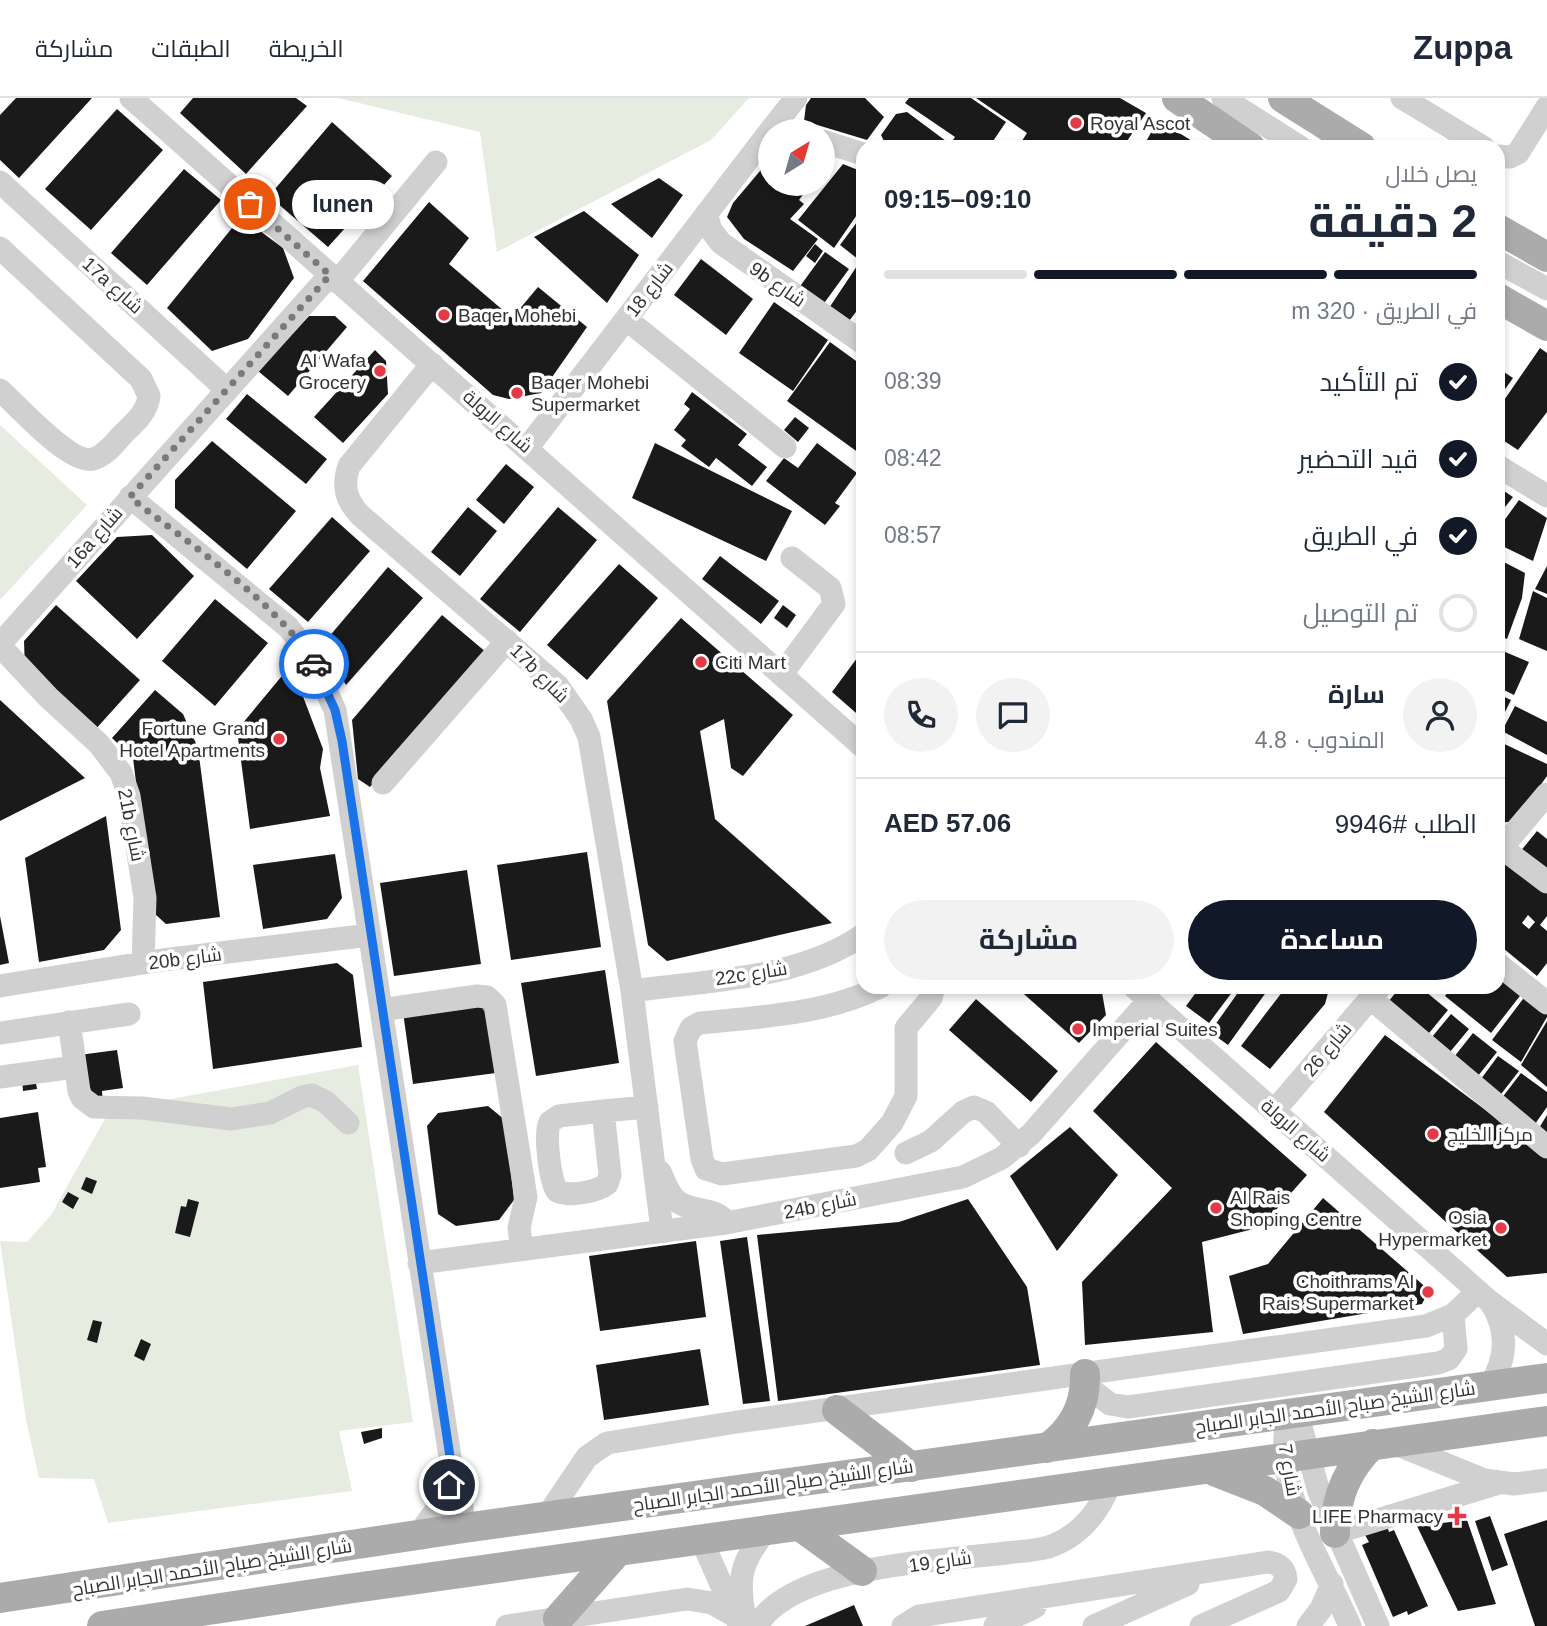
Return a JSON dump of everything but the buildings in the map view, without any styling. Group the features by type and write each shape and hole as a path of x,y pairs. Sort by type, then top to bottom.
{"main road":[{"path":"1177,98 1235,140"},
{"path":"1283,98 1350,140"},
{"path":"1505,233 1547,257"},
{"path":"1505,302 1547,326"},
{"name":"شارع الشيخ صباح الأحمد الجابر الصباح","path":"0,1598 547,1516 1547,1378"},
{"path":"1047,1448 1060,1439 1078,1415 1085,1380"},
{"path":"1299,1449 1343,1422 1456,1404 1489,1387"},
{"path":"836,1410 911,1467"},
{"path":"102,1626 347,1589 1211,1470 1299,1449 1382,1443 1547,1421"},
{"path":"1335,1533 1337,1505 1345,1479 1382,1443"},
{"path":"1211,1470 1265,1491 1299,1514"},
{"path":"702,1541 708,1521 717,1513 727,1509 803,1500 822,1490 838,1476"},
{"path":"800,1526 862,1571"},
{"path":"347,1589 377,1570 450,1554 459,1542 464,1528"},
{"path":"558,1619 617,1552"}],"street":[{"name":"شارع الرولة","path":"131,98 333,279 528,447 856,741"},
{"name":"شارع 18","path":"784,119 796,98"},
{"path":"1223,98 1289,140"},
{"path":"1402,98 1471,140"},
{"path":"1505,157 1518,153 1547,107"},
{"path":"835,145 856,152"},
{"name":"شارع 18","path":"528,447 706,214 758,152"},
{"name":"16a شارع","path":"0,645 226,388 333,279 436,162"},
{"name":"17a شارع","path":"0,182 226,388"},
{"name":"9b شارع","path":"706,214 711,230 721,243 856,338"},
{"path":"0,248 141,379 149,396 143,413 108,450 95,459 86,460 70,454 0,390"},
{"path":"1505,266 1547,289"},
{"path":"626,319 785,447"},
{"name":"17b شارع","path":"432,364 349,466 345,487 347,498 360,515 558,686 581,719 589,737 632,991 662,1230"},
{"path":"1505,470 1547,496"},
{"path":"130,497 280,620 308,652 323,680 342,741 419,1262 452,1470 461,1498 464,1528"},
{"path":"782,674 834,604 830,588 792,558"},
{"path":"383,783 508,641"},
{"name":"21b شارع","path":"0,645 48,697 108,752 121,773 129,796 153,962"},
{"name":"21b شارع","path":"0,663 29,687 48,697"},
{"path":"1505,838 1547,794"},
{"path":"1505,840 1547,882"},
{"name":"20b شارع","path":"0,986 153,962 370,935"},
{"name":"22c شارع","path":"632,991 784,969 829,954 856,939"},
{"path":"1505,970 1547,1003"},
{"path":"864,994 850,1000 765,1016 700,1023 691,1028 685,1041 702,1159 706,1169 722,1174 785,1166 856,1156 875,1146 903,1106 908,1085 906,1028 932,994"},
{"name":"شارع الرولة","path":"1141,994 1484,1296 1547,1344"},
{"name":"24b شارع","path":"419,1262 726,1223 964,1177 1002,1158 1018,1146 1141,994"},
{"path":"1367,995 1547,1147"},
{"name":"شارع 26","path":"1274,1111 1367,995"},
{"path":"381,1010 477,996 487,998 495,1005 526,1197 519,1228 522,1249"},
{"path":"0,1033 129,1014"},
{"path":"69,1023 82,1098 94,1107 142,1108 231,1119 270,1113 302,1097 312,1095 326,1102 348,1124"},
{"path":"0,1077 75,1067"},
{"path":"603,1111 648,1107"},
{"path":"906,1153 931,1142 962,1112 974,1107 986,1112 1018,1146"},
{"name":"17b شارع","path":"654,1160 669,1191 678,1202 691,1209 717,1213 726,1223"},
{"name":"شارع الرولة","path":"1484,1296 1503,1328 1504,1344 1500,1366 1489,1387"},
{"path":"547,1516 587,1457 607,1443 737,1422 1085,1380 1426,1326 1453,1315 1484,1296"},
{"path":"1085,1380 1110,1404 1128,1407 1438,1363 1449,1359 1457,1349 1453,1315"},
{"name":"شارع 7","path":"1289,1412 1299,1449 1378,1626"},
{"path":"1382,1443 1499,1483"},
{"name":"شارع 7","path":"1299,1449 1299,1514 1350,1626"},
{"path":"418,1535 444,1499 452,1470"},
{"path":"1335,1533 1499,1483 1547,1480"},
{"name":"شارع 19","path":"757,1626 776,1602 792,1593 862,1571 1051,1546 1081,1528 1103,1500 1110,1484"},
{"path":"740,1623 741,1575 746,1559 766,1531"},
{"path":"702,1541 740,1623"},
{"path":"903,1626 919,1616 1273,1563 1281,1567 1286,1579 1279,1591 1201,1626"},
{"path":"1094,1626 1217,1571"},
{"path":"1308,1626 1321,1609 1332,1584"},
{"path":"995,1626 1057,1596"},
{"path":"507,1626 687,1599 712,1603 740,1623"}],"shaded area":[{"path":"338,98 749,98 711,140 497,252 480,132"},
{"path":"0,425 87,505 0,600"},
{"path":"358,1065 413,1422 339,1431 352,1491 108,1523 94,1479 39,1478 26,1420 0,1241 27,1242 51,1215 110,1110"}],"way so far":[{"path":"250,204 330,275 130,497 265,606 288,628 308,652 314,664"}],"place":[{"name":"Royal Ascot","path":"1076,123"},
{"name":"lunen","path":"250,204"},
{"name":"Baqer Mohebi","path":"444,315"},
{"name":"Al Wafa Grocery","path":"380,371"},
{"name":"Baqer Mohebi Supermarket","path":"517,393"},
{"name":"Citi Mart","path":"701,662"},
{"name":"Fortune Grand Hotel Apartments","path":"279,739"},
{"name":"Imperial Suites","path":"1078,1029"},
{"name":"مركز الخليج","path":"1433,1134"},
{"name":"Al Rais Shoping Centre","path":"1216,1208"},
{"name":"Osia Hypermarket","path":"1501,1228"},
{"name":"Choithrams Al Rais Supermarket","path":"1428,1292"},
{"name":"LIFE Pharmacy","path":"1457,1516"}],"route":[{"path":"314,664 335,710 342,741 378,994 452,1470 449,1485"}]}
